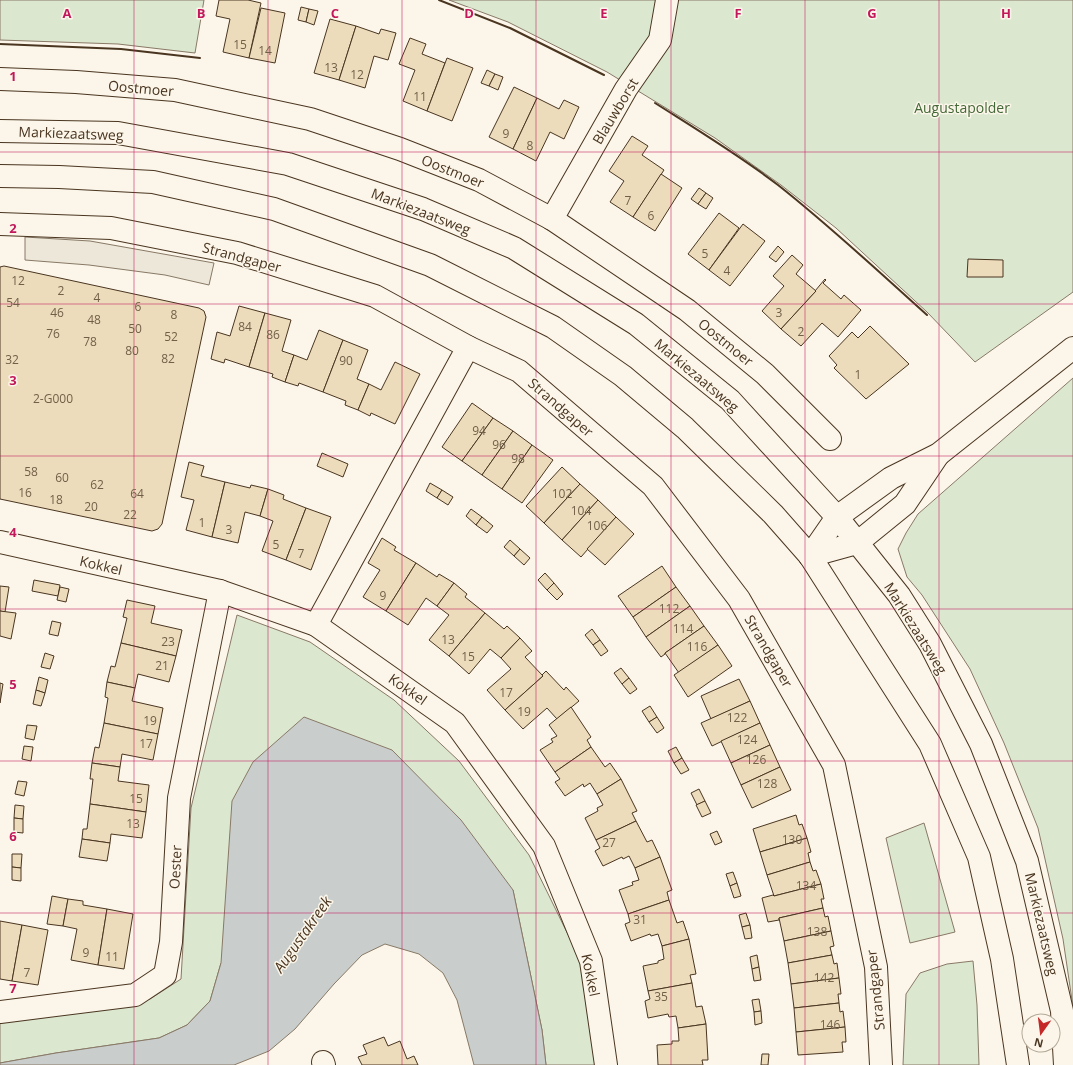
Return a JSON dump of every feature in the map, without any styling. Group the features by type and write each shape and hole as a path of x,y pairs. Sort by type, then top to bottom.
{"street":[{"name":"Blauwborst","path":"552,219 626,89 660,40 667,0"},
{"name":"Oostmoer","path":"0,79 76,82 174,90 310,119 400,149 479,180 552,219 687,310 765,374 830,438"},
{"name":"Markiezaatsweg","path":"0,131 118,133 288,164 423,209 514,248 636,324 730,400 837,517 899,595 930,644 981,744 1027,861 1062,1011 1065,1065"},
{"path":"0,176 153,182 274,209 430,265 553,327 622,376 685,428 773,514 810,556 930,744 978,857 1002,959 1018,1065"},
{"name":"Strandgaper","path":"0,224 111,228 237,253 375,296 468,347 519,371 653,486 739,599 834,764 876,967 882,1065"},
{"path":"316,625 468,347"},
{"path":"810,556 837,517 891,478 939,454 1073,348"},
{"path":"810,556 857,543 904,504 939,454"},
{"name":"Kokkel","path":"0,542 220,591 316,625 455,722 544,846 591,961 606,1065"},
{"name":"Oester","path":"0,1012 135,995 165,975 171,942 179,798 220,591"}],"green space":[{"path":"0,0 204,0 195,53 118,44 0,40"},
{"name":"Augustapolder","path":"449,0 1073,0 1073,292 975,362 927,312 836,228 781,185 715,138 607,72 508,22"},
{"path":"1073,378 1073,1007 1063,939 1038,828 1004,743 970,669 922,595 907,577 898,549 918,514"},
{"path":"237,615 310,642 394,700 459,761 529,855 581,961 597,1065 546,1065 542,1030 513,890 221,963 210,1001 187,1025 159,1038 0,1063 0,1022 150,999 181,979 191,808"},
{"path":"924,823 955,932 910,943 886,838"},
{"path":"973,961 977,1005 979,1065 903,1065 906,994 920,973 947,964"}],"shaded area":[{"path":"25,237 90,241 214,263 209,285 165,275 89,265 25,260"}],"water":[{"name":"Augustakreek","path":"304,717 392,750 461,820 513,890 542,1030 546,1065 474,1065 457,1000 443,973 419,954 385,944 362,955 334,984 295,1029 269,1051 234,1065 0,1065 0,1063 56,1053 159,1038 187,1025 210,1001 221,963 232,801 253,762"}],"building":[{"path":"219,0 248,0 261,3 249,58 223,52 230,19 216,16"},
{"path":"301,7 309,9 306,22 298,20"},
{"path":"261,8 285,13 275,63 249,58"},
{"path":"309,9 318,11 314,25 306,22"},
{"path":"330,19 356,26 339,80 314,73"},
{"path":"356,26 379,34 381,29 396,33 388,60 374,56 365,88 339,80"},
{"path":"410,38 426,44 422,54 445,63 427,111 403,101 415,70 399,64"},
{"path":"447,58 473,68 452,121 427,111"},
{"path":"487,70 495,74 489,86 481,83"},
{"path":"495,74 503,77 498,90 489,86"},
{"path":"514,87 537,98 513,149 489,137"},
{"path":"537,98 559,109 564,100 579,107 564,139 550,132 536,161 513,149"},
{"path":"632,136 648,146 642,155 664,170 633,217 610,202 624,181 609,171"},
{"path":"661,174 682,188 655,231 633,217"},
{"path":"699,188 706,193 698,204 691,199"},
{"path":"706,193 713,198 706,209 698,204"},
{"path":"719,213 739,228 709,270 688,254"},
{"path":"743,224 765,241 730,286 709,270"},
{"path":"778,246 784,252 776,262 769,257"},
{"path":"792,255 803,265 796,274 816,291 781,329 762,311 784,286 773,276"},
{"path":"968,259 1003,260 1003,277 967,277"},
{"path":"4,266 199,308 204,311 206,317 162,524 158,529 152,531 0,499 0,267"},
{"path":"825,279 826,280 823,283 841,299 844,295 861,310 838,337 822,323 801,346 781,329"},
{"path":"239,306 265,313 249,367 225,359 224,363 211,359 217,332 230,336"},
{"path":"265,313 291,320 282,351 294,355 285,382 272,377 273,374 249,367"},
{"path":"870,326 909,364 866,399 834,368 837,365 829,356 852,332 858,338"},
{"path":"319,330 343,340 323,392 299,383 298,386 285,382 294,355 307,360"},
{"path":"343,340 368,350 357,379 369,384 358,410 345,405 346,401 323,392"},
{"path":"395,362 420,374 395,424 371,413 370,416 358,410 369,384 381,390"},
{"path":"472,403 493,418 462,461 442,447"},
{"path":"493,418 513,431 482,475 462,461"},
{"path":"513,431 532,445 502,489 482,475"},
{"path":"532,445 553,460 522,503 502,489"},
{"path":"322,453 348,464 343,477 317,466"},
{"path":"189,462 204,466 201,476 225,482 212,537 186,530 194,500 181,497"},
{"path":"562,467 580,484 544,523 526,506"},
{"path":"225,482 250,488 251,485 268,489 260,516 245,512 238,543 212,537"},
{"path":"430,483 442,490 437,498 426,491"},
{"path":"580,484 598,500 562,540 544,523"},
{"path":"268,489 284,495 283,499 306,508 286,560 262,551 273,521 260,516"},
{"path":"442,490 453,497 448,505 437,498"},
{"path":"598,500 616,517 581,557 562,540"},
{"path":"306,508 331,517 311,570 286,560"},
{"path":"471,509 482,517 476,525 466,516"},
{"path":"482,517 493,526 487,533 476,525"},
{"path":"616,517 634,534 605,565 587,549"},
{"path":"382,538 396,547 394,550 416,563 386,611 363,597 380,570 368,563"},
{"path":"510,540 520,549 514,556 504,547"},
{"path":"520,549 530,558 524,565 514,556"},
{"path":"416,563 437,577 439,574 454,583 437,606 426,598 408,625 386,611"},
{"path":"662,566 676,587 633,617 618,596"},
{"path":"545,573 554,583 547,590 538,580"},
{"path":"34,580 60,585 58,596 32,591"},
{"path":"454,583 467,594 465,597 485,613 449,656 429,640 449,615 437,606"},
{"path":"554,583 563,594 557,600 547,590"},
{"path":"0,586 9,587 5,612 0,611"},
{"path":"60,587 69,589 66,602 57,600"},
{"path":"676,587 690,606 646,637 633,617"},
{"path":"127,600 155,606 151,623 182,630 176,656 121,643 127,618 123,617"},
{"path":"690,606 704,626 661,657 646,637"},
{"path":"0,611 16,613 11,639 0,636"},
{"path":"485,613 504,629 507,626 520,638 501,658 490,649 469,674 449,656"},
{"path":"52,621 61,623 58,636 49,634"},
{"path":"704,626 718,645 679,673 665,653"},
{"path":"592,629 600,640 593,645 585,635"},
{"path":"520,638 532,651 525,657 543,676 505,710 487,690 511,669 501,658"},
{"path":"600,640 608,651 601,656 593,645"},
{"path":"121,643 176,656 169,682 138,674 135,688 107,682 111,666 115,667"},
{"path":"718,645 732,666 688,697 674,675"},
{"path":"45,653 54,656 50,669 41,667"},
{"path":"621,668 629,678 622,684 614,673"},
{"path":"546,671 564,690 566,687 579,701 557,719 547,708 523,729 505,710 543,676 542,675"},
{"path":"39,677 48,680 45,693 36,690"},
{"path":"629,678 637,689 630,694 622,684"},
{"path":"739,679 750,701 711,719 701,696"},
{"path":"107,682 135,688 132,701 163,708 158,734 104,723 108,698 105,697"},
{"path":"0,683 3,684 0,703"},
{"path":"36,690 45,693 41,706 33,704"},
{"path":"750,701 760,723 712,746 701,723"},
{"path":"650,706 657,717 649,722 642,711"},
{"path":"571,707 591,737 587,740 591,747 555,772 540,750 553,742 551,739 557,736 549,725"},
{"path":"657,717 664,728 657,733 649,722"},
{"path":"104,723 158,734 153,760 122,754 120,767 92,763 95,747 99,748"},
{"path":"760,723 770,745 731,763 721,741"},
{"path":"27,725 37,726 34,740 25,738"},
{"path":"770,745 780,767 741,785 731,763"},
{"path":"24,746 33,747 31,761 22,759"},
{"path":"591,747 605,767 610,763 621,779 597,794 590,783 584,787 583,784 565,796 555,782 560,779 555,772"},
{"path":"676,747 682,758 674,763 668,751"},
{"path":"682,758 689,770 681,774 674,763"},
{"path":"92,763 120,767 118,781 149,785 146,812 90,804 93,779 90,779"},
{"path":"780,767 791,790 752,808 741,785"},
{"path":"621,779 637,811 632,813 636,821 596,840 585,818 598,811 597,808 603,805 597,794"},
{"path":"18,781 27,782 24,796 15,794"},
{"path":"699,789 705,801 697,805 691,793"},
{"path":"705,801 711,813 702,817 696,805"},
{"path":"90,804 146,812 142,838 111,834 110,843 82,839 83,829 87,829"},
{"path":"15,805 24,806 23,819 14,818"},
{"path":"796,815 799,825 802,824 807,838 760,852 753,829"},
{"path":"14,818 23,819 23,833 14,832"},
{"path":"636,821 647,842 652,840 660,857 635,868 629,856 623,859 622,857 603,866 595,851 600,848 596,840"},
{"path":"717,831 722,842 715,845 710,834"},
{"path":"807,838 811,852 808,853 810,862 767,875 760,852"},
{"path":"82,839 110,843 107,861 79,857"},
{"path":"12,854 22,854 21,868 12,867"},
{"path":"660,857 672,890 667,892 669,900 628,914 619,890 633,885 632,882 639,880 635,868"},
{"path":"810,862 813,871 816,870 821,884 774,896 767,875"},
{"path":"12,867 21,868 21,881 12,880"},
{"path":"733,872 737,883 730,886 726,874"},
{"path":"737,883 741,896 734,898 730,886"},
{"path":"821,884 824,899 821,899 823,908 768,922 762,898"},
{"path":"52,896 68,899 63,926 47,924"},
{"path":"68,899 83,901 83,905 107,909 98,965 71,960 77,929 63,926"},
{"path":"669,900 677,923 683,921 689,939 662,946 658,934 651,936 650,934 631,941 625,924 630,922 628,914"},
{"path":"823,908 825,917 828,916 831,931 784,941 779,918"},
{"path":"107,909 133,914 124,969 98,965"},
{"path":"746,913 750,925 742,927 739,915"},
{"path":"0,921 22,925 12,981 0,979"},
{"path":"22,925 48,930 38,985 12,981"},
{"path":"750,925 752,938 745,939 742,927"},
{"path":"831,931 834,946 830,947 832,955 788,963 784,941"},
{"path":"689,939 696,974 690,975 692,983 648,991 643,966 658,963 658,961 664,959 662,946"},
{"path":"757,955 759,967 752,969 750,957"},
{"path":"832,955 834,964 837,963 839,978 791,984 788,963"},
{"path":"759,967 761,980 754,981 752,969"},
{"path":"839,978 841,994 838,994 839,1003 794,1008 791,984"},
{"path":"692,983 696,1007 702,1006 706,1024 678,1028 676,1016 669,1017 668,1014 648,1018 645,1001 650,999 648,991"},
{"path":"759,999 761,1011 754,1012 752,1000"},
{"path":"839,1003 840,1012 843,1011 845,1027 796,1032 794,1008"},
{"path":"761,1011 762,1023 755,1025 754,1012"},
{"path":"706,1024 708,1060 702,1060 703,1065 658,1065 657,1045 672,1044 672,1041 679,1041 678,1028"},
{"path":"845,1027 846,1042 842,1042 843,1052 798,1055 796,1032"},
{"path":"384,1037 388,1046 400,1041 407,1059 414,1056 418,1065 362,1065 358,1057 367,1054 363,1045"},
{"path":"762,1054 769,1054 768,1065 761,1065"}],"wall":[{"path":"439,0 510,28 604,75"},
{"path":"0,44 121,49 200,58"},
{"path":"655,103 702,132 778,185 835,233 927,315"}]}
